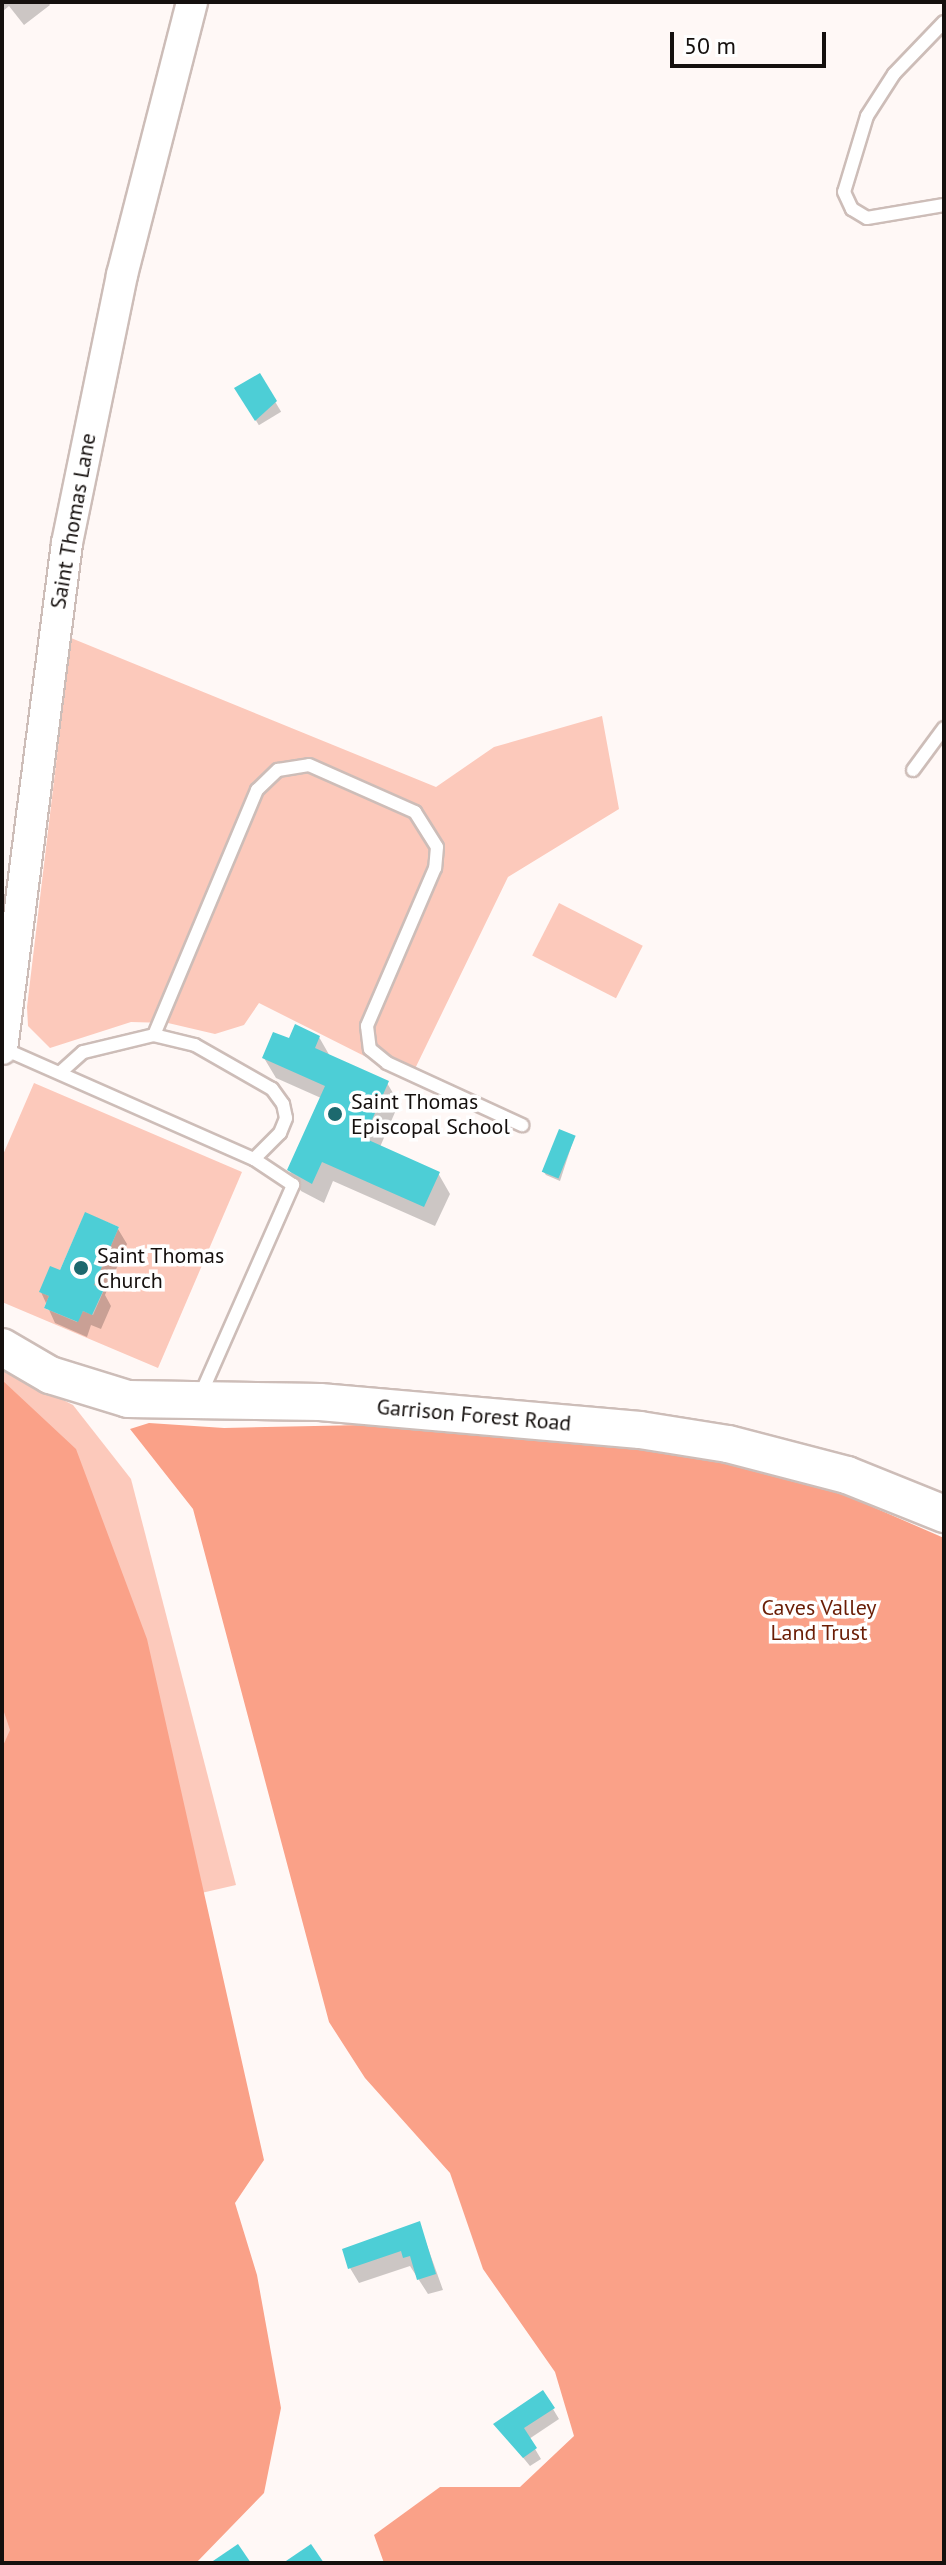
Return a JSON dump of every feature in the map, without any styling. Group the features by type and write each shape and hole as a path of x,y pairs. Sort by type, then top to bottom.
{"main road":[{"name":"Garrison Forest Road","path":"2,1347 50,1375 128,1399 320,1402 640,1430 793,1459 944,1514"}],"street":[{"name":"Saint Thomas Lane","path":"2,1049 67,543 122,275 192,2"}],"lane":[{"path":"944,22 894,74 867,116 844,192 852,209 867,218 944,205"},
{"path":"913,770 944,728"},
{"path":"154,1035 257,790 278,770 309,765 415,812 437,847 435,868 367,1026 370,1049 387,1063 522,1125"},
{"path":"62,1071 83,1052 154,1035 195,1045 272,1089 283,1104 286,1118 275,1141 254,1159"},
{"path":"2,1049 62,1071 254,1159 293,1185 197,1402"}],"shaded area":[{"path":"71,638 436,787 494,747 602,716 619,809 508,877 410,1079 259,1003 244,1025 215,1034 168,1023 131,1022 50,1048 28,1026 27,1007"},
{"path":"559,903 643,946 616,998 532,956"},
{"path":"34,1083 242,1172 158,1368 2,1302 2,1157","holes":["85,1213 119,1227 94,1285 104,1290 93,1315 83,1311 77,1322 44,1308 49,1296 40,1292 60,1270"]},
{"path":"2,1369 73,1405 131,1479 236,1885 2,1939"}],"green space":[{"path":"2,1380 76,1449 147,1639 264,2160 235,2203 257,2275 281,2408 264,2493 196,2563 2,2563 2,1748 10,1730 2,1706"},
{"name":"Caves Valley Land Trust","path":"149,1423 224,1428 363,1425 634,1439 811,1480 944,1538 944,2563 384,2563 374,2535 440,2487 520,2487 574,2436 555,2372 483,2269 450,2173 365,2078 329,2022 193,1509 130,1429"}],"building":[{"path":"260,373 277,401 255,421 234,388"},
{"name":"Saint Thomas Episcopal School","path":"295,1024 320,1036 315,1048 389,1081 364,1138 440,1172 424,1207 322,1162 312,1184 287,1170 325,1086 262,1058 273,1032 289,1038"},
{"path":"559,1129 576,1136 558,1178 542,1172"},
{"name":"Saint Thomas Church","path":"85,1212 119,1227 94,1285 104,1289 92,1315 83,1311 78,1322 44,1308 49,1296 39,1292 50,1266 60,1270"},
{"path":"420,2221 436,2274 417,2280 410,2256 403,2258 401,2251 348,2269 342,2249"},
{"path":"543,2390 555,2408 524,2428 537,2448 523,2458 493,2424"},
{"path":"238,2544 251,2563 210,2563"},
{"path":"311,2544 324,2563 283,2563"}],"place":[{"name":"Saint Thomas Episcopal School","path":"335,1114"},
{"name":"Saint Thomas Church","path":"81,1268"}]}
